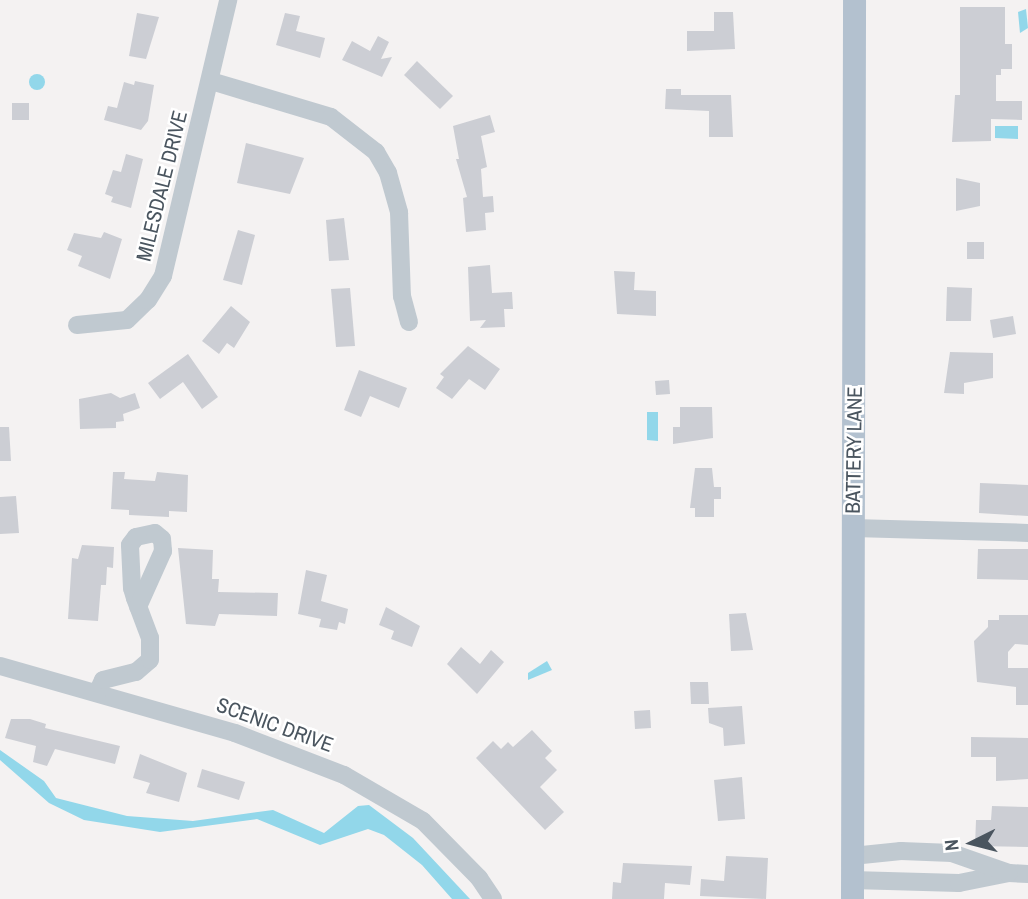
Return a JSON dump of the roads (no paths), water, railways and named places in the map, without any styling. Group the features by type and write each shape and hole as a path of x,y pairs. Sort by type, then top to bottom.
{"main road":[{"name":"BATTERY LANE","path":"852,889 854,0"}],"street":[{"name":"MILESDALE DRIVE","path":"77,325 127,320 157,288 172,247 228,0"},
{"path":"211,81 325,115 376,152 388,173 398,212 402,296 409,322"},
{"path":"853,528 1028,533"},
{"path":"97,693 103,680 136,672 150,660 150,638 138,607"},
{"name":"SCENIC DRIVE","path":"0,667 235,733 364,784 422,821 479,878 493,899"},
{"path":"852,856 901,851 952,853 1009,873"},
{"path":"852,889 959,883 1009,873 1028,874"}],"water":[{"path":"1026,9 1028,28 1020,33 1018,12"},
{"path":"34,74 40,74 45,82 43,88 34,90 29,85 29,79"},
{"path":"995,126 1018,126 1018,139 995,138"},
{"path":"647,412 658,412 658,441 647,440"},
{"path":"547,661 552,670 528,680 528,673"},
{"path":"0,750 44,781 56,798 127,816 193,821 273,810 324,833 358,806 369,805 413,838 470,899 452,899 422,865 384,835 368,829 320,845 257,819 160,832 84,820 49,803 0,760"}]}
